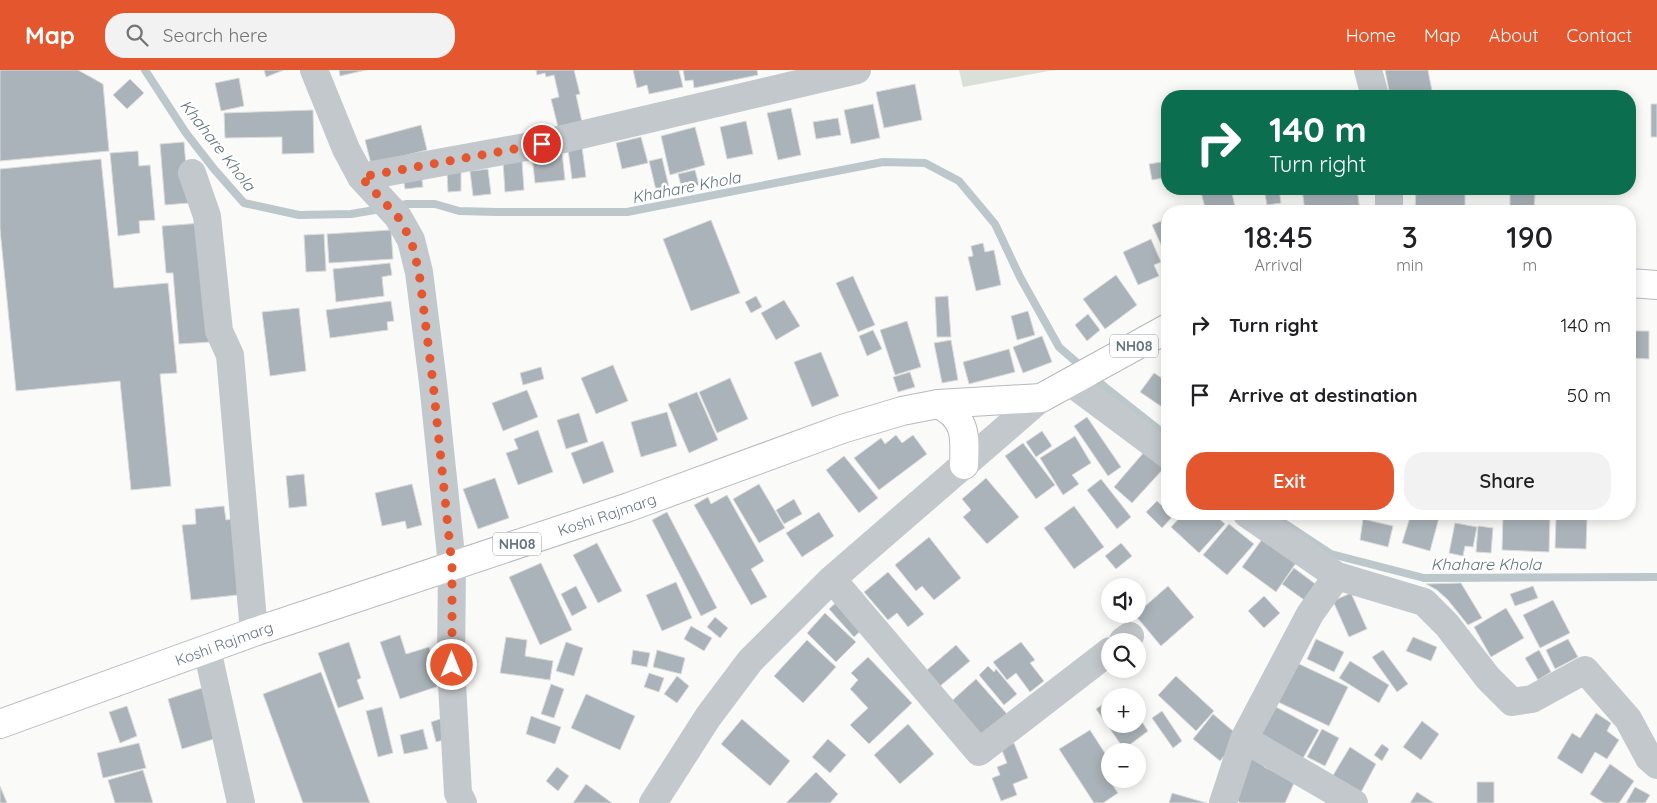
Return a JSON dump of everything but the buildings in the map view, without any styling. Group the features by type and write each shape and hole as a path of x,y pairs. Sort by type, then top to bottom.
{"main road":[{"path":"1636,283 1657,285"},
{"name":"NH08","path":"1073,380 1161,332"},
{"name":"Koshi Rajmarg","path":"0,724 254,632 629,507 842,430 902,411 938,404 1041,398 1073,380"},
{"path":"938,404 951,410 958,418 964,432 964,465"}],"street":[{"path":"314,70 346,149 366,183 398,217 411,240 419,272 433,383 452,566 452,665 458,793 462,803"},
{"path":"366,183 857,70"},
{"path":"1368,70 1373,90"},
{"path":"192,173 207,216 219,331 230,355 254,632"},
{"path":"1073,380 1161,449"},
{"path":"653,803 708,717 750,661 832,579 1041,398"},
{"path":"1256,520 1337,576 1424,602 1447,625 1488,678 1512,702 1532,699 1585,670 1628,719 1649,758 1657,765"},
{"path":"1223,803 1244,740 1310,614 1337,576"},
{"path":"832,579 979,752 1101,658"},
{"path":"207,649 240,803"},
{"path":"1244,740 1354,803"}],"shaded area":[{"path":"959,70 1054,70 963,87"}],"waterway":[{"name":"Khahare Khola","path":"145,70 186,133 244,203 299,215 351,214 381,209"},
{"name":"Khahare Khola","path":"395,206 435,204 459,211 496,212 627,212 883,162 925,163 959,181 995,224 1020,277 1059,347 1106,388 1161,431"},
{"name":"Khahare Khola","path":"1280,520 1331,554 1424,578 1657,577"}],"route":[{"path":"452,665 452,566 433,383 419,272 411,240 398,217 361,177 542,144"}]}
